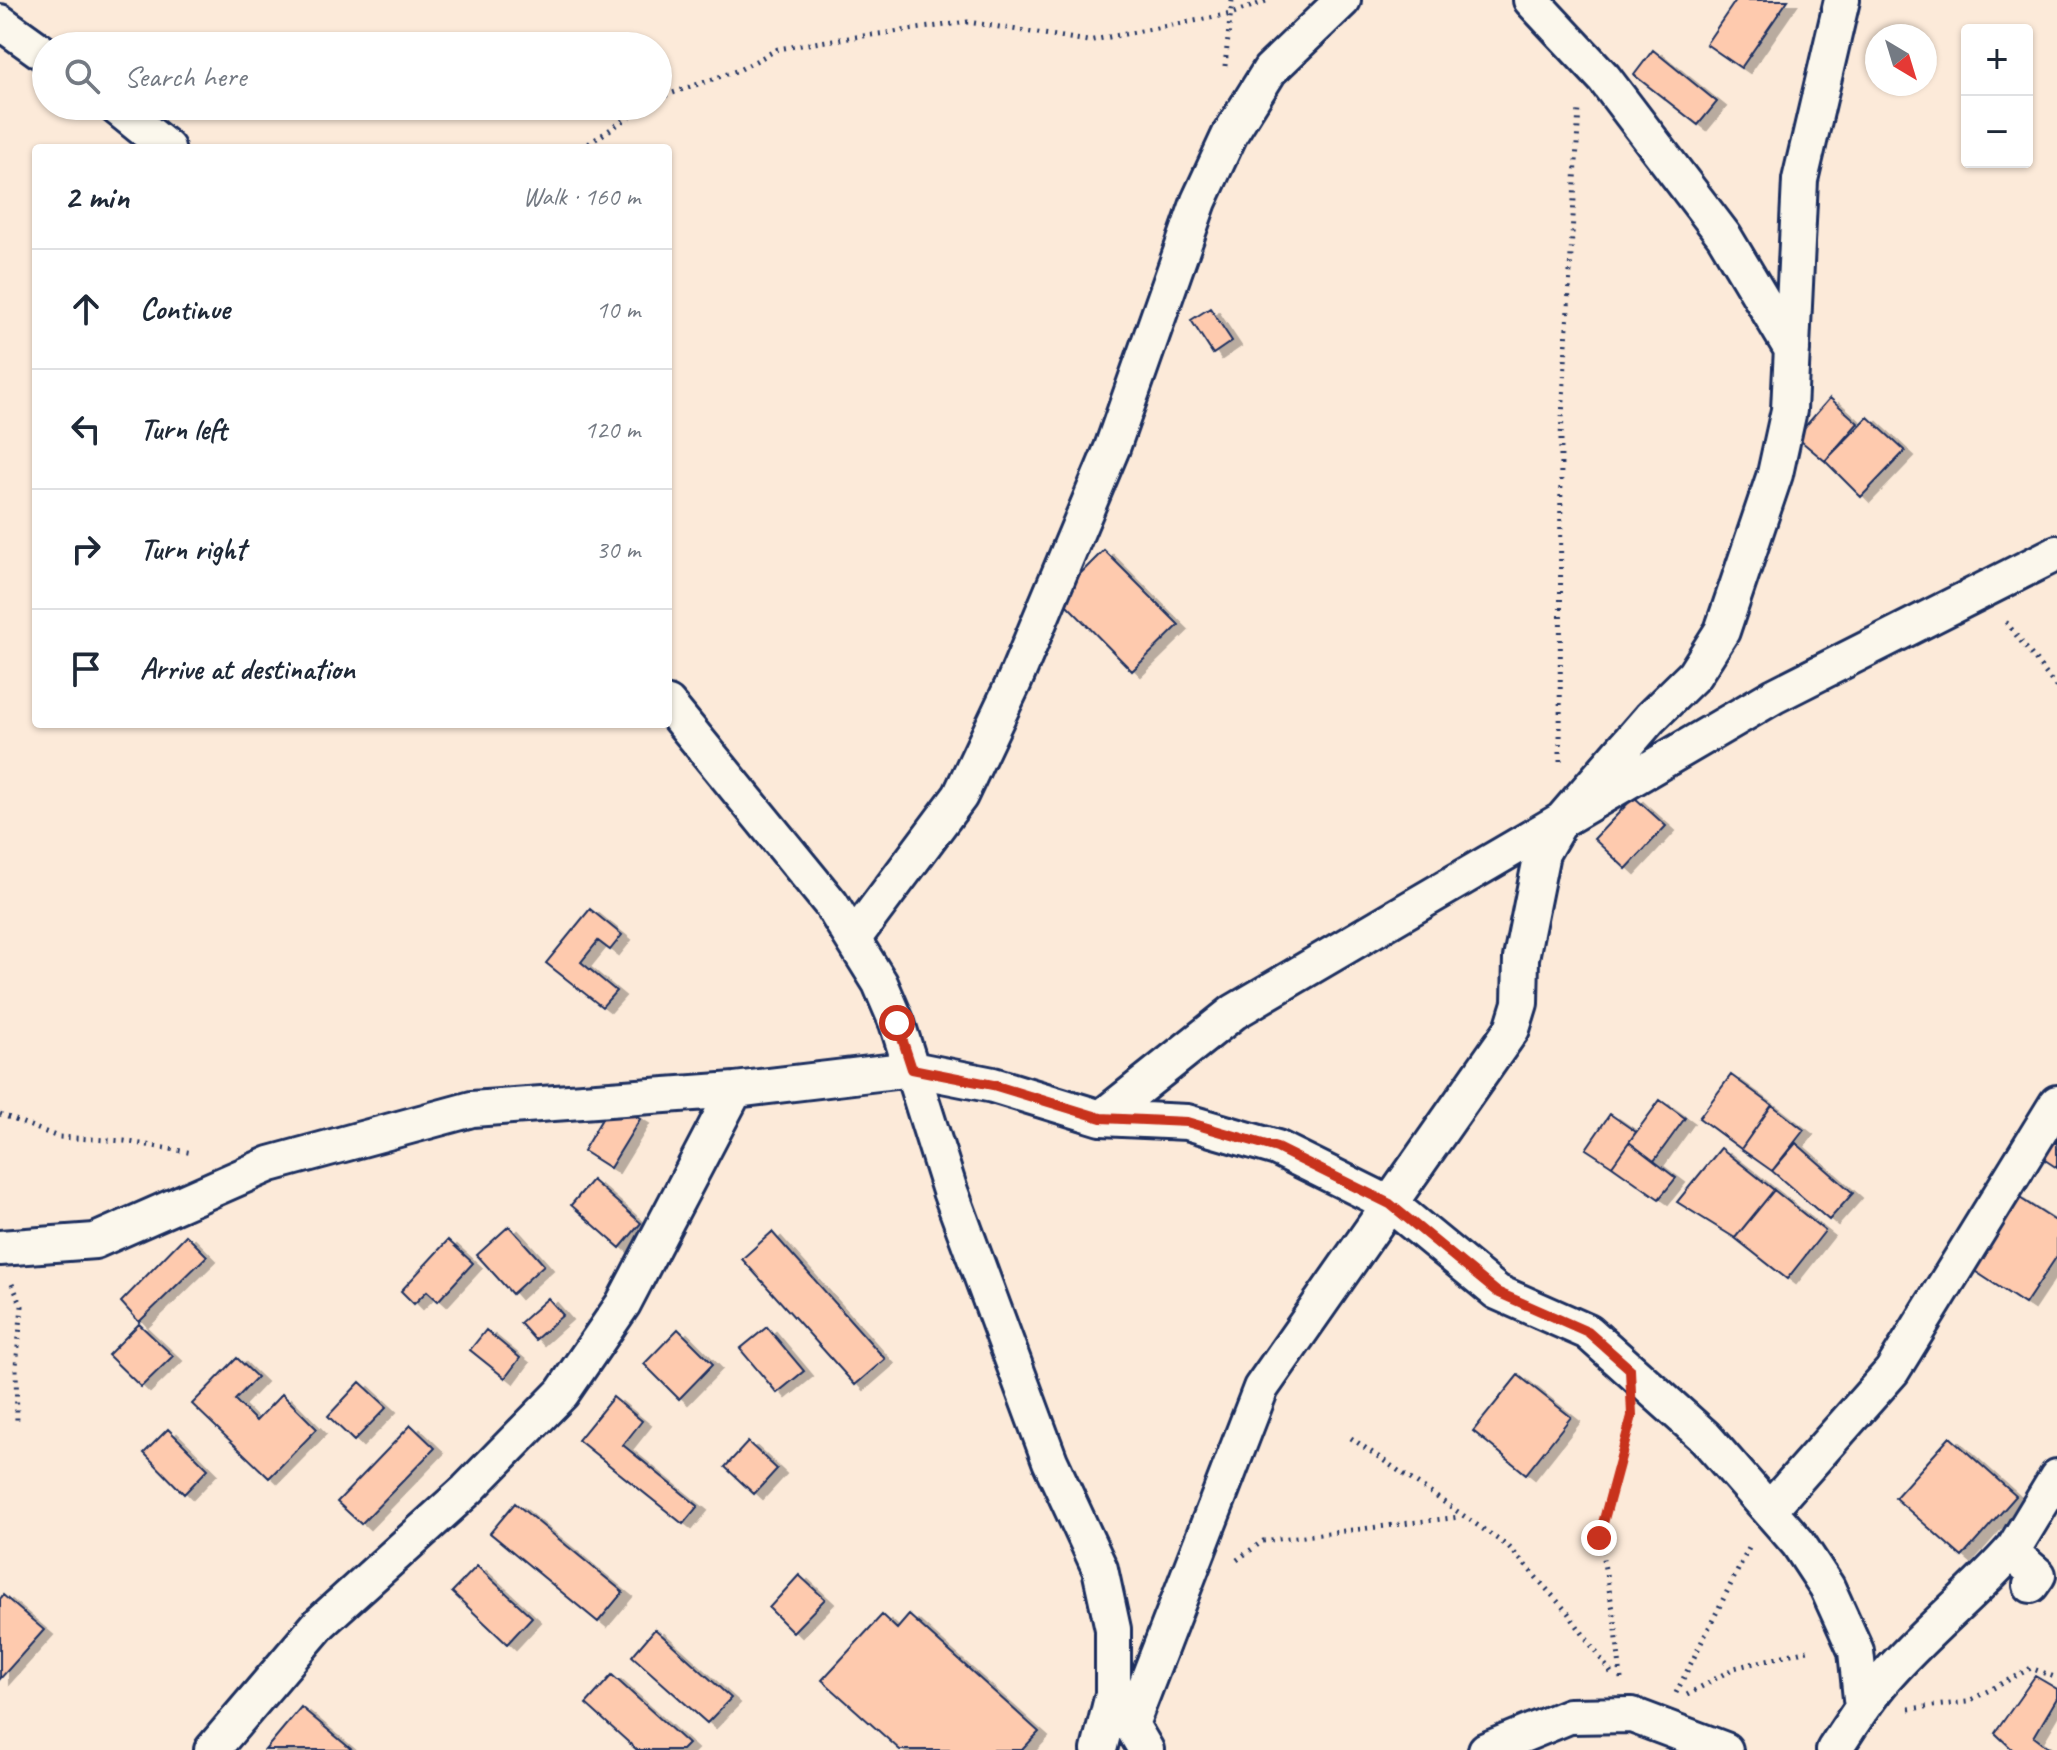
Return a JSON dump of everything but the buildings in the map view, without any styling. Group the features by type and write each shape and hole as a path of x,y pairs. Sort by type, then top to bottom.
{"street":[{"path":"854,938 960,796 1014,682 1112,448 1199,201 1230,134 1270,70 1343,0"},
{"path":"1531,0 1582,55 1724,236 1792,350"},
{"path":"1138,1737 1261,1388 1512,1029 1520,1003 1521,958 1542,853 1560,822 1650,718 1694,675 1722,631 1775,474 1789,410 1800,180 1842,0"},
{"path":"0,22 32,45"},
{"path":"132,120 162,144"},
{"path":"1101,1118 1234,1012 1774,696 2057,553"},
{"path":"672,709 831,904 880,983 912,1069 950,1191 1050,1461 1100,1569 1113,1629 1113,1694 1099,1750"},
{"path":"3,1260 95,1241 270,1164 472,1109 735,1090 912,1069 993,1085 1101,1118 1187,1122 1277,1148 1390,1204 1497,1292 1588,1332 1705,1437 1798,1543 1827,1587 1856,1651 1862,1708"},
{"path":"212,1750 320,1623 467,1490 562,1393 623,1304 735,1090"},
{"path":"1769,1510 1892,1371 2057,1103"},
{"path":"1834,1750 1862,1708 1920,1641 1975,1592 2014,1548 2057,1477"},
{"path":"2014,1548 2018,1558 2038,1575 2031,1585"},
{"path":"1113,1694 1138,1737"},
{"path":"1486,1750 1569,1716 1632,1715 1725,1750"}],"path":[{"path":"672,93 739,70 778,49 826,41 968,22 1088,41 1231,14 1269,0"},
{"path":"1560,822 1561,436 1582,55"},
{"path":"588,144 625,120"},
{"path":"1984,589 2057,688"},
{"path":"0,1114 58,1137 124,1141 203,1155"},
{"path":"3,1260 22,1306 16,1366 17,1424"},
{"path":"1351,1438 1460,1517 1509,1547 1568,1613 1622,1688 1615,1620 1599,1538 1632,1416 1630,1369"},
{"path":"1769,1510 1671,1704 1734,1668 1851,1639"},
{"path":"1225,1569 1263,1541 1460,1517"},
{"path":"1862,1708 1911,1709 1967,1702 2031,1668 2057,1678"}],"route":[{"path":"897,1023 912,1069 993,1085 1101,1118 1187,1122 1277,1148 1390,1204 1497,1292 1588,1332 1630,1369 1632,1416 1599,1538"}]}
